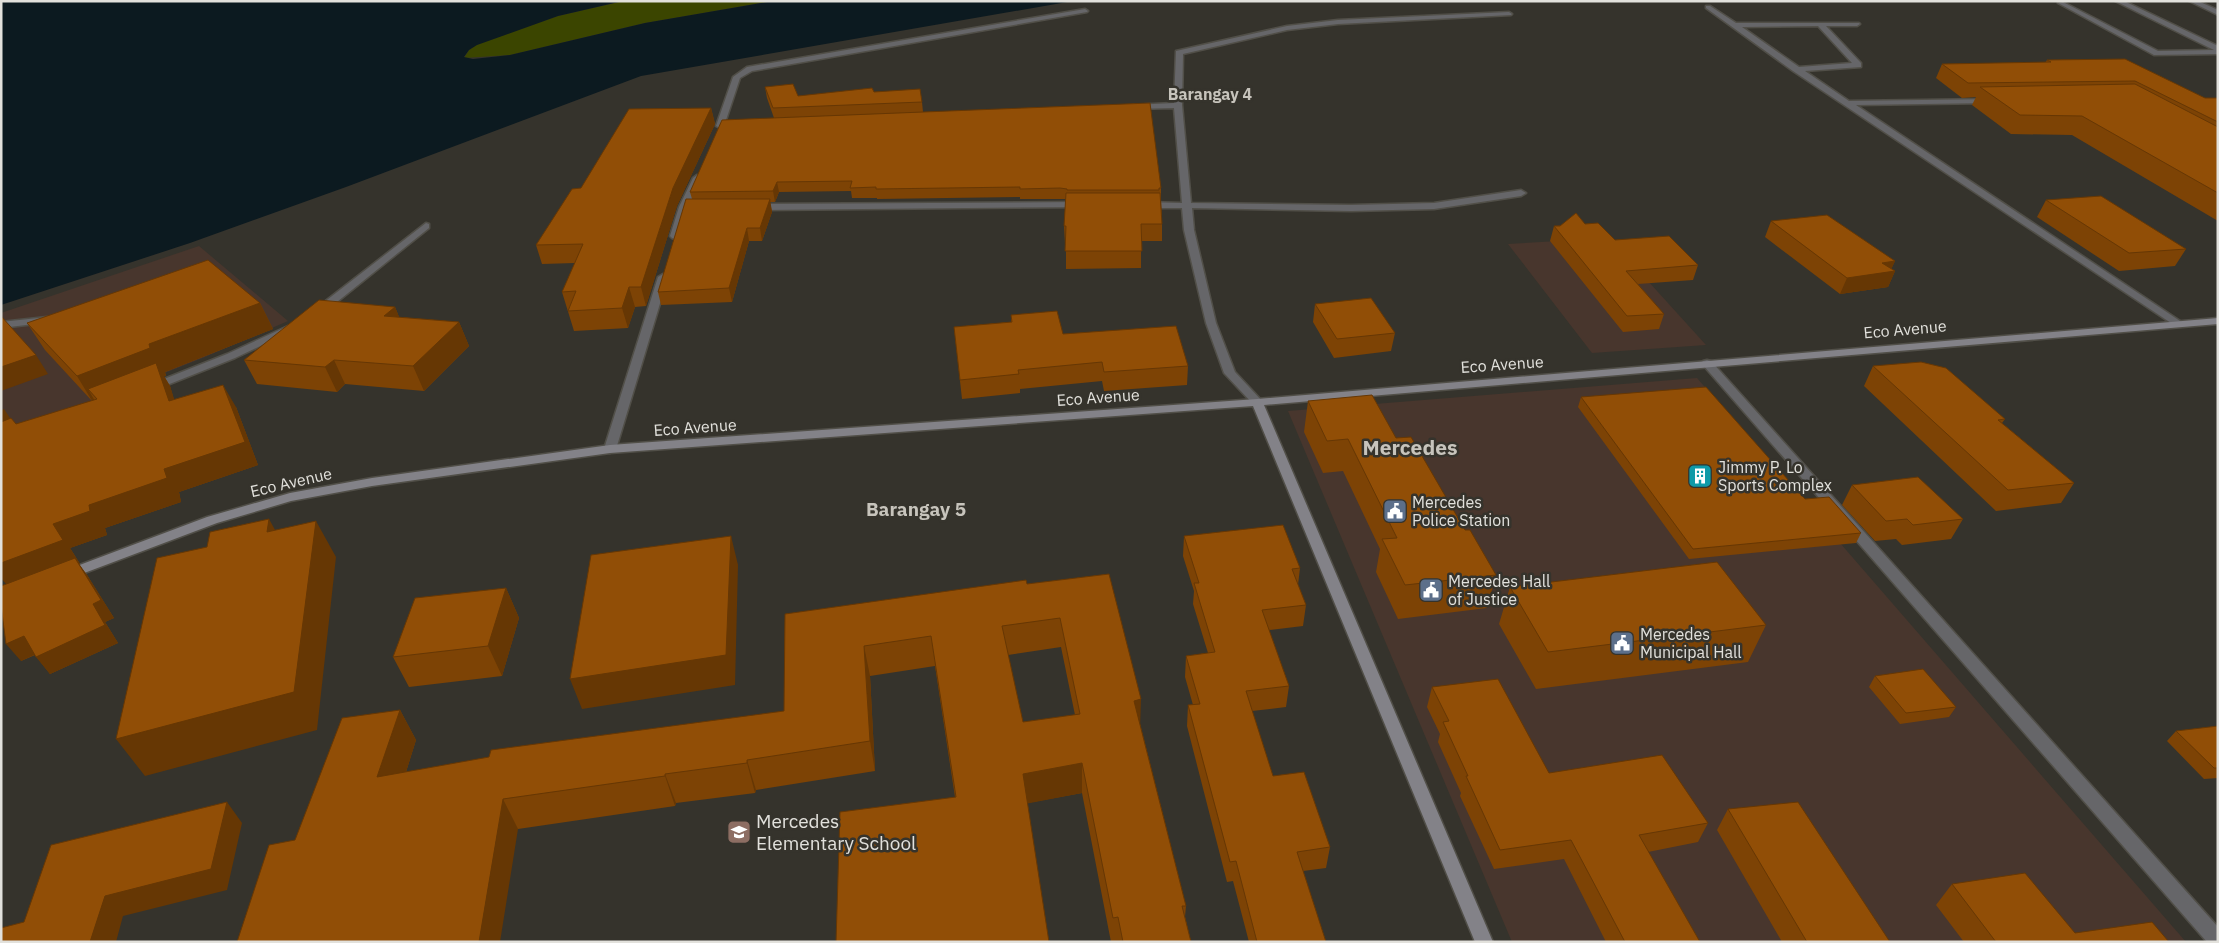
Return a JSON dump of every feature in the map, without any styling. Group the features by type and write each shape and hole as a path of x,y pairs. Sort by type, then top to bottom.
{"main road":[{"name":"Eco Avenue","path":"53,580 212,520 290,497 372,482 610,449 1257,402 2218,321"},
{"path":"1257,402 1484,942"}],"street":[{"path":"2076,1 2061,3 2157,53 2218,50"},
{"path":"2118,1 2218,50"},
{"path":"2192,1 2218,13"},
{"path":"1708,7 1847,103 2178,323"},
{"path":"730,126 718,130 737,77 750,69 1085,11"},
{"path":"1257,402 1230,373 1211,323 1188,230 1178,105 1179,53 1287,28 1338,22 1509,14"},
{"path":"1733,25 1857,24"},
{"path":"1796,68 1858,65 1821,25"},
{"path":"1847,103 2002,101"},
{"path":"1118,107 1178,105"},
{"path":"673,244 689,207 700,171"},
{"path":"1137,205 1400,207 1434,206 1520,194"},
{"path":"743,207 1088,205"},
{"path":"139,392 231,356 302,323 426,226"},
{"path":"610,449 664,272"},
{"path":"1,325 61,318"},
{"path":"1707,363 2218,941"}],"shaded area":[{"path":"1,1 623,1 558,16 477,45 469,50 464,57 473,59 510,55 645,23 773,1 1073,1 641,76 346,187 190,243 1,305"},
{"path":"1609,238 1706,345 1592,353 1508,244"},
{"path":"199,246 288,321 205,357 1,438 1,313"},
{"path":"1697,378 2186,942 1512,942 1288,411"}],"green space":[{"path":"623,1 773,1 645,23 510,55 464,58 469,50 476,45 512,32 558,16"}],"building":[{"path":"2125,59 2205,98 2218,98 2218,122 2135,81 1968,83 1942,64 2051,62 2047,60"},
{"path":"793,84 798,96 872,88 874,92 920,89 922,102 773,108 765,87"},
{"path":"2135,84 2218,127 2218,193 2082,116 2020,115 1980,87"},
{"path":"1150,103 1161,188 1159,190 1020,189 1020,187 876,189 876,187 850,188 852,181 777,182 773,191 690,192 722,120"},
{"path":"711,108 673,188 641,287 629,287 622,308 568,311 576,291 562,292 583,244 536,245 572,189 581,188 629,109"},
{"path":"1066,193 1160,193 1162,224 1141,224 1142,251 1065,251"},
{"path":"2101,196 2186,249 2129,253 2046,200"},
{"path":"686,199 770,199 760,228 747,228 729,288 658,292"},
{"path":"1576,213 1585,224 1598,223 1615,240 1669,236 1698,265 1626,271 1664,314 1627,316 1554,226 1560,226"},
{"path":"1827,215 1895,261 1882,263 1895,271 1847,278 1771,221"},
{"path":"208,260 260,303 149,344 150,348 77,376 27,323"},
{"path":"1371,298 1395,333 1337,339 1315,304"},
{"path":"319,300 395,307 384,316 459,322 413,366 334,360 325,367 244,360"},
{"path":"1057,311 1063,334 1176,326 1188,366 1104,372 1102,362 1018,370 1019,374 960,380 954,327 1012,322 1011,315"},
{"path":"1,316 36,355 1,367"},
{"path":"1921,362 1946,368 2005,419 1998,420 2074,483 2008,490 1873,366"},
{"path":"156,363 169,401 223,385 245,442 164,469 167,478 89,505 90,511 53,524 63,540 1,563 1,422 11,418 16,424 97,399 88,389"},
{"name":"Jimmy P. Lo Sports Complex","path":"1706,387 1805,499 1829,497 1861,533 1693,549 1581,397"},
{"path":"1372,395 1396,438 1411,437 1465,530 1470,530 1496,575 1405,585 1382,539 1397,538 1348,439 1327,441 1308,401"},
{"path":"1918,477 1963,519 1913,525 1907,519 1886,521 1852,485"},
{"path":"269,519 267,532 316,521 294,692 116,739 157,558 207,547 210,532"},
{"path":"1283,525 1300,568 1292,569 1306,605 1262,610 1289,686 1246,691 1273,776 1304,772 1330,847 1297,852 1326,942 1257,942 1236,861 1230,862 1188,705 1200,704 1186,656 1215,652 1194,583 1199,583 1184,536"},
{"path":"731,536 726,655 570,679 591,555"},
{"path":"75,558 101,600 93,604 105,625 36,657 24,636 6,644 1,605 1,586"},
{"path":"1717,562 1766,625 1548,652 1510,587"},
{"path":"1109,574 1141,699 1134,701 1186,906 1182,906 1191,942 1123,942 1118,917 1113,918 1082,763 1023,774 1049,942 836,942 840,812 956,797 931,636 864,646 870,741 747,760 747,763 665,774 665,776 503,799 479,942 237,942 269,845 295,840 342,718 400,710 377,777 489,757 491,750 784,711 785,614 1026,580 1027,584","holes":["1060,618 1080,714 1023,722 1002,626"]},
{"path":"506,588 488,646 393,657 415,598"},
{"path":"1923,669 1956,707 1906,713 1875,676"},
{"path":"1498,679 1549,773 1662,755 1708,823 1639,835 1700,942 1625,942 1571,840 1500,850 1443,722 1449,721 1432,687"},
{"path":"2218,726 2218,768 2214,768 2176,731"},
{"path":"227,802 211,869 105,896 90,942 1,942 1,928 24,922 51,845"},
{"path":"1798,802 1890,942 1807,942 1728,809"},
{"path":"2025,873 2075,933 2152,922 2169,942 1996,942 1952,884"}],"place":[{"name":"Jimmy P. Lo Sports Complex","path":"1700,476"},
{"name":"Mercedes Police Station","path":"1395,511"},
{"name":"Mercedes Hall of Justice","path":"1431,590"},
{"name":"Mercedes Municipal Hall","path":"1622,643"},
{"name":"Mercedes Elementary School","path":"739,832"}],"district":[{"name":"Barangay 4","path":"1210,94"},
{"name":"Mercedes","path":"1410,447"},
{"name":"Barangay 5","path":"916,509"}]}
